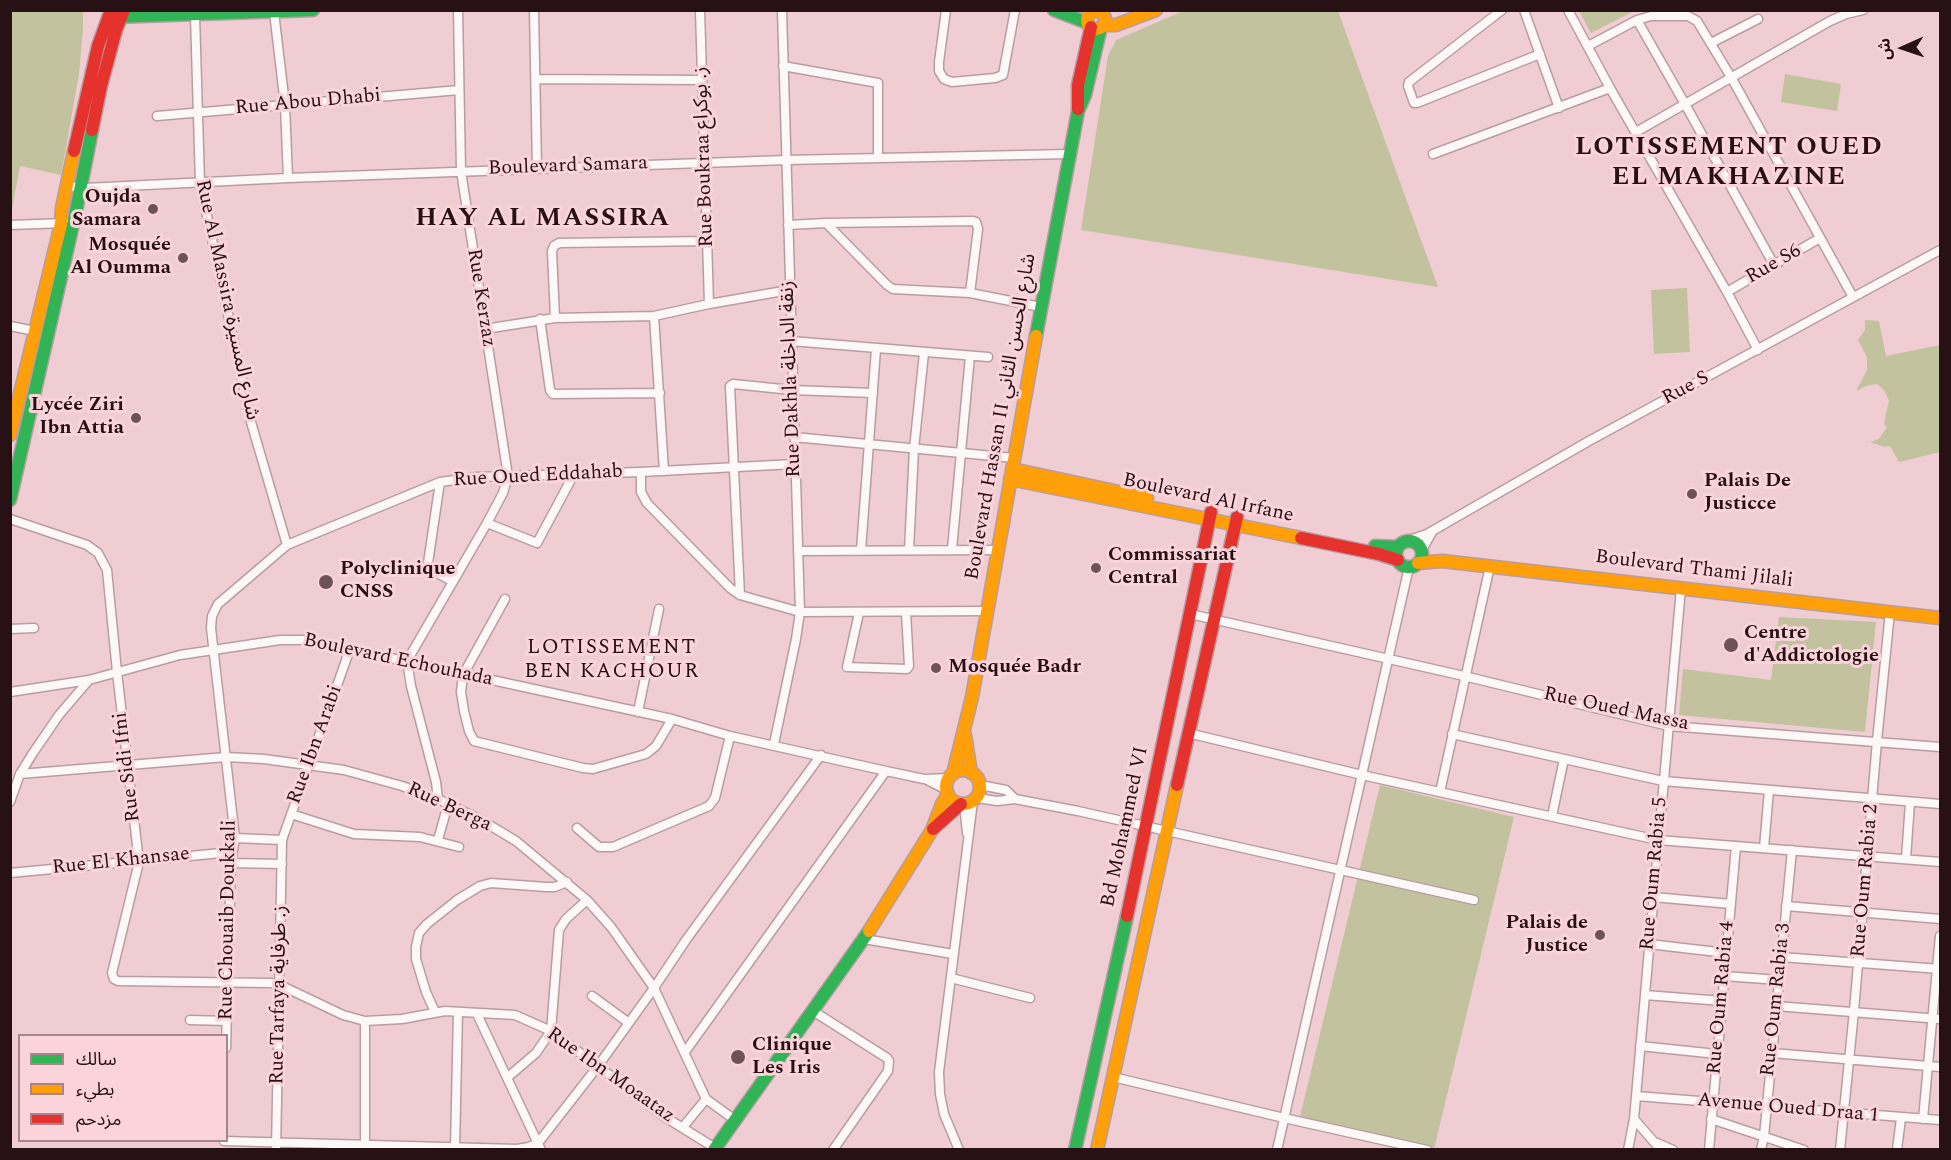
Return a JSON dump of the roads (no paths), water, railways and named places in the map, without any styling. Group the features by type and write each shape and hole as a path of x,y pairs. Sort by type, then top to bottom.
{"street":[{"path":"116,14 195,15 313,10"},
{"name":"Rue Kerzaz","path":"458,10 461,171 508,476"},
{"path":"534,10 537,169"},
{"name":"Rue Boukraa ز. بوكراع","path":"700,10 709,304"},
{"name":"Rue Dakhla زنقة الداخلة","path":"774,744 800,612 782,10"},
{"path":"945,10 939,71 944,80 952,82 995,78 1003,75 1015,10"},
{"path":"1055,11 1072,11 1116,25 1156,10"},
{"path":"1502,10 1409,82 1408,86 1414,103 1540,54"},
{"path":"1524,10 1559,108"},
{"path":"1568,10 1758,350"},
{"path":"1636,132 1830,21 1863,10"},
{"path":"1096,18 1116,11"},
{"path":"274,12 285,105 288,178"},
{"path":"10,435 15,394 35,331 61,224 62,208 90,78 116,14"},
{"path":"10,500 81,188 116,14"},
{"name":"Rue Al Massira شارع المسيرة","path":"195,15 200,183 251,422 287,545"},
{"path":"1588,46 1651,15 1688,16 1697,21 1731,77 1853,297"},
{"name":"Boulevard Hassan II شارع الحسن الثاني","path":"951,776 972,697 1078,111 1078,85 1096,18"},
{"path":"1711,44 1758,19"},
{"path":"1637,20 1774,265"},
{"path":"783,66 878,83 878,157"},
{"path":"536,79 702,80"},
{"path":"1433,154 1610,88"},
{"name":"Rue Abou Dhabi","path":"157,116 459,90"},
{"name":"Boulevard Samara","path":"67,186 81,188 461,171 878,157 1069,154"},
{"path":"10,225 61,224 74,220"},
{"path":"788,225 976,222 978,230 970,293"},
{"path":"826,223 893,289 970,293 1041,307"},
{"name":"Rue S6","path":"1727,292 1820,238"},
{"path":"555,318 552,251 559,243 708,241"},
{"name":"Rue S","path":"1403,544 1432,531 1589,441 1941,250"},
{"path":"485,329 540,319 654,316 789,290"},
{"path":"654,316 664,471"},
{"path":"540,319 550,390 553,394 660,393"},
{"path":"10,326 35,331"},
{"path":"791,341 988,357"},
{"path":"861,550 876,349"},
{"path":"909,550 914,448 924,353"},
{"path":"952,549 970,356"},
{"path":"740,595 731,384 792,390 873,393"},
{"path":"794,437 961,453 1012,469"},
{"name":"Rue Oued Eddahab","path":"213,649 212,616 218,604 287,545 440,482 477,477 795,464"},
{"name":"Boulevard Al Irfane","path":"1012,469 1379,554 1414,558"},
{"path":"641,472 641,492 647,503 730,588 740,595 800,612 986,611"},
{"path":"487,523 537,543 574,474"},
{"path":"438,799 407,661 487,523 503,493 508,476"},
{"path":"440,482 428,563 433,571 452,582"},
{"name":"Bd Mohammed VI","path":"1076,1149 1147,826 1211,515"},
{"name":"Rue Sidi Ifni","path":"10,519 87,544 102,559 107,570 139,862"},
{"name":"Boulevard Al Irfane","path":"1236,521 1381,547 1403,544"},
{"name":"Bd Mohammed VI","path":"1097,1149 1236,521"},
{"path":"1414,558 1432,531"},
{"path":"1277,1149 1362,775 1419,544 1403,544 1396,551 1414,558"},
{"path":"798,551 997,550"},
{"name":"Boulevard Thami Jilali","path":"1414,558 1941,618"},
{"path":"1440,792 1490,566"},
{"name":"Rue Oum Rabia 5","path":"1628,1149 1634,1119 1681,588"},
{"path":"505,599 463,675 461,692 464,711 474,741 593,769 646,754 656,746 672,719"},
{"path":"638,712 659,609"},
{"path":"859,613 848,667 907,669 909,666 906,612"},
{"name":"Rue Oum Rabia 2","path":"1840,1149 1890,612"},
{"name":"Rue Oued Massa","path":"1190,614 1464,676 1669,726 1941,747"},
{"path":"10,629 34,628"},
{"name":"Boulevard Echouhada","path":"10,692 88,680 180,655 280,639 294,639 407,661 672,719 730,736 924,779 947,792"},
{"name":"Rue Chouaib Doukkali","path":"213,649 235,838 231,863 227,1034"},
{"name":"Rue Ibn Arabi","path":"282,840 350,649"},
{"path":"10,802 20,774 46,734 88,680"},
{"name":"Boulevard Hassan II شارع الحسن الثاني","path":"964,731 971,772"},
{"path":"1188,733 1362,775 1658,840 1941,862"},
{"path":"1452,734 1664,781 1941,804"},
{"path":"577,828 599,847 613,848 706,809 715,798 730,736"},
{"path":"228,1141 276,1146 523,1149 540,1146 821,755"},
{"name":"Rue Berga","path":"20,774 226,757 264,759 344,770 438,799 481,820 516,842 587,900 611,927 654,988 706,1099"},
{"path":"1552,816 1564,759"},
{"path":"685,1052 885,771"},
{"path":"714,1149 864,939 932,830 951,776 961,771 971,772 976,777 971,798 968,842 939,1072 940,1094 948,1128 958,1149"},
{"name":"Boulevard Echouhada","path":"924,779 951,776"},
{"path":"947,792 954,801 1006,790 1015,799"},
{"path":"1764,848 1769,790"},
{"path":"932,830 971,798 997,801 1015,799 1147,826 1474,900"},
{"path":"1906,859 1910,802"},
{"path":"438,840 448,804"},
{"path":"291,814 354,834 420,837 459,847"},
{"path":"235,838 282,840"},
{"name":"Rue Tarfaya ز. طرفاية","path":"276,1146 282,840"},
{"name":"Rue Oum Rabia 4","path":"1709,1149 1736,846"},
{"name":"Rue Oum Rabia 3","path":"1761,1149 1792,850"},
{"name":"Rue El Khansae","path":"10,873 232,852"},
{"name":"Rue Ibn Moaataz","path":"139,862 112,973 118,981 271,983 335,1011 365,1021 402,1019 435,1012 515,1016 551,1031 665,1117 714,1149"},
{"path":"231,863 282,864"},
{"path":"435,1012 426,992 416,958 419,933 427,924 457,900 480,886 491,883 555,887 567,882"},
{"path":"1653,897 1731,904"},
{"path":"508,1077 536,1053 551,1031 560,930 566,919 587,900"},
{"path":"1786,906 1941,919"},
{"path":"1923,1119 1937,1018 1941,936"},
{"path":"864,939 953,954"},
{"path":"1649,944 1726,953"},
{"path":"1781,957 1939,969"},
{"path":"1724,976 1779,980"},
{"path":"951,978 1030,998"},
{"path":"1645,995 1722,1001"},
{"path":"592,996 629,1023"},
{"path":"1776,1006 1937,1018"},
{"path":"813,1011 889,1061 888,1071 833,1149"},
{"path":"455,1148 458,1012"},
{"path":"477,1014 540,1146"},
{"path":"190,1020 227,1021"},
{"path":"365,1021 365,1147"},
{"path":"1640,1046 1717,1054"},
{"path":"1772,1053 1941,1067"},
{"path":"1113,1077 1427,1149"},
{"name":"Avenue Oued Draa 1","path":"1636,1096 1941,1120"},
{"path":"683,1128 706,1099 735,1120"},
{"path":"1897,1149 1901,1118"},
{"path":"1634,1119 1661,1149"},
{"path":"1711,1119 1804,1149"},
{"path":"1654,1142 1673,1149"}],"place":[{"name":"Oujda Samara","path":"153,209"},
{"name":"Mosquée Al Oumma","path":"183,258"},
{"name":"Lycée Ziri Ibn Attia","path":"136,418"},
{"name":"Palais De Justicce","path":"1692,494"},
{"name":"Commissariat Central","path":"1096,568"},
{"name":"Polyclinique CNSS","path":"326,582"},
{"name":"Centre d'Addictologie","path":"1731,645"},
{"name":"Mosquée Badr","path":"936,668"},
{"name":"Palais de Justice","path":"1600,935"},
{"name":"Clinique Les Iris","path":"738,1057"}],"district":[{"name":"LOTISSEMENT OUED EL MAKHAZINE","path":"1729,164"},
{"name":"HAY AL MASSIRA","path":"543,220"},
{"name":"LOTISSEMENT BEN KACHOUR","path":"612,661"}]}
